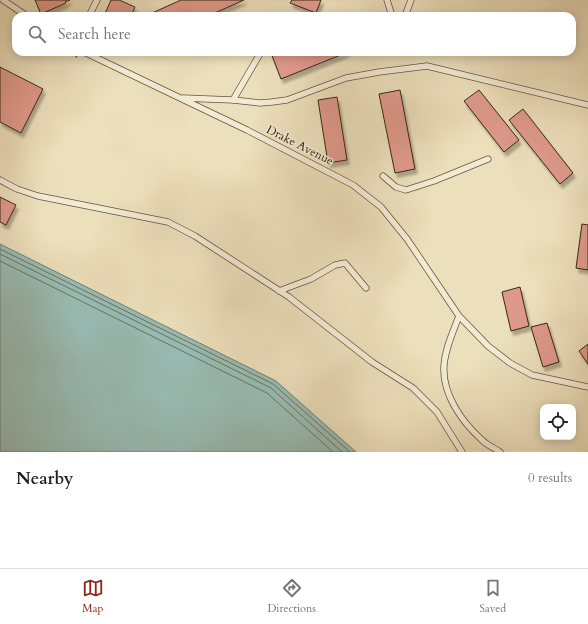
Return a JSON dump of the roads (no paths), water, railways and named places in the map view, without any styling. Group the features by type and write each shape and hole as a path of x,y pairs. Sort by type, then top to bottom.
{"lane":[{"path":"3,0 21,12"},
{"path":"91,12 97,0"},
{"path":"387,0 391,12"},
{"path":"406,12 411,0"},
{"name":"Drake Avenue","path":"92,56 247,130 353,185 381,207 407,239 459,316 488,346 510,364 532,375 588,386"},
{"path":"233,100 259,56"},
{"path":"181,98 233,100 260,103 287,100 346,78 427,66 588,105"},
{"path":"383,176 396,187 406,190 434,181 488,159"},
{"path":"0,180 17,189 38,196 168,222 195,236 279,290 372,362 413,388 437,412 462,452"},
{"path":"279,290 311,279 335,264 345,263 366,288"},
{"path":"459,316 447,350 444,366 446,385 453,404 465,423 483,440 500,452"}],"water":[{"path":"0,244 276,381 356,452 0,452"}]}
